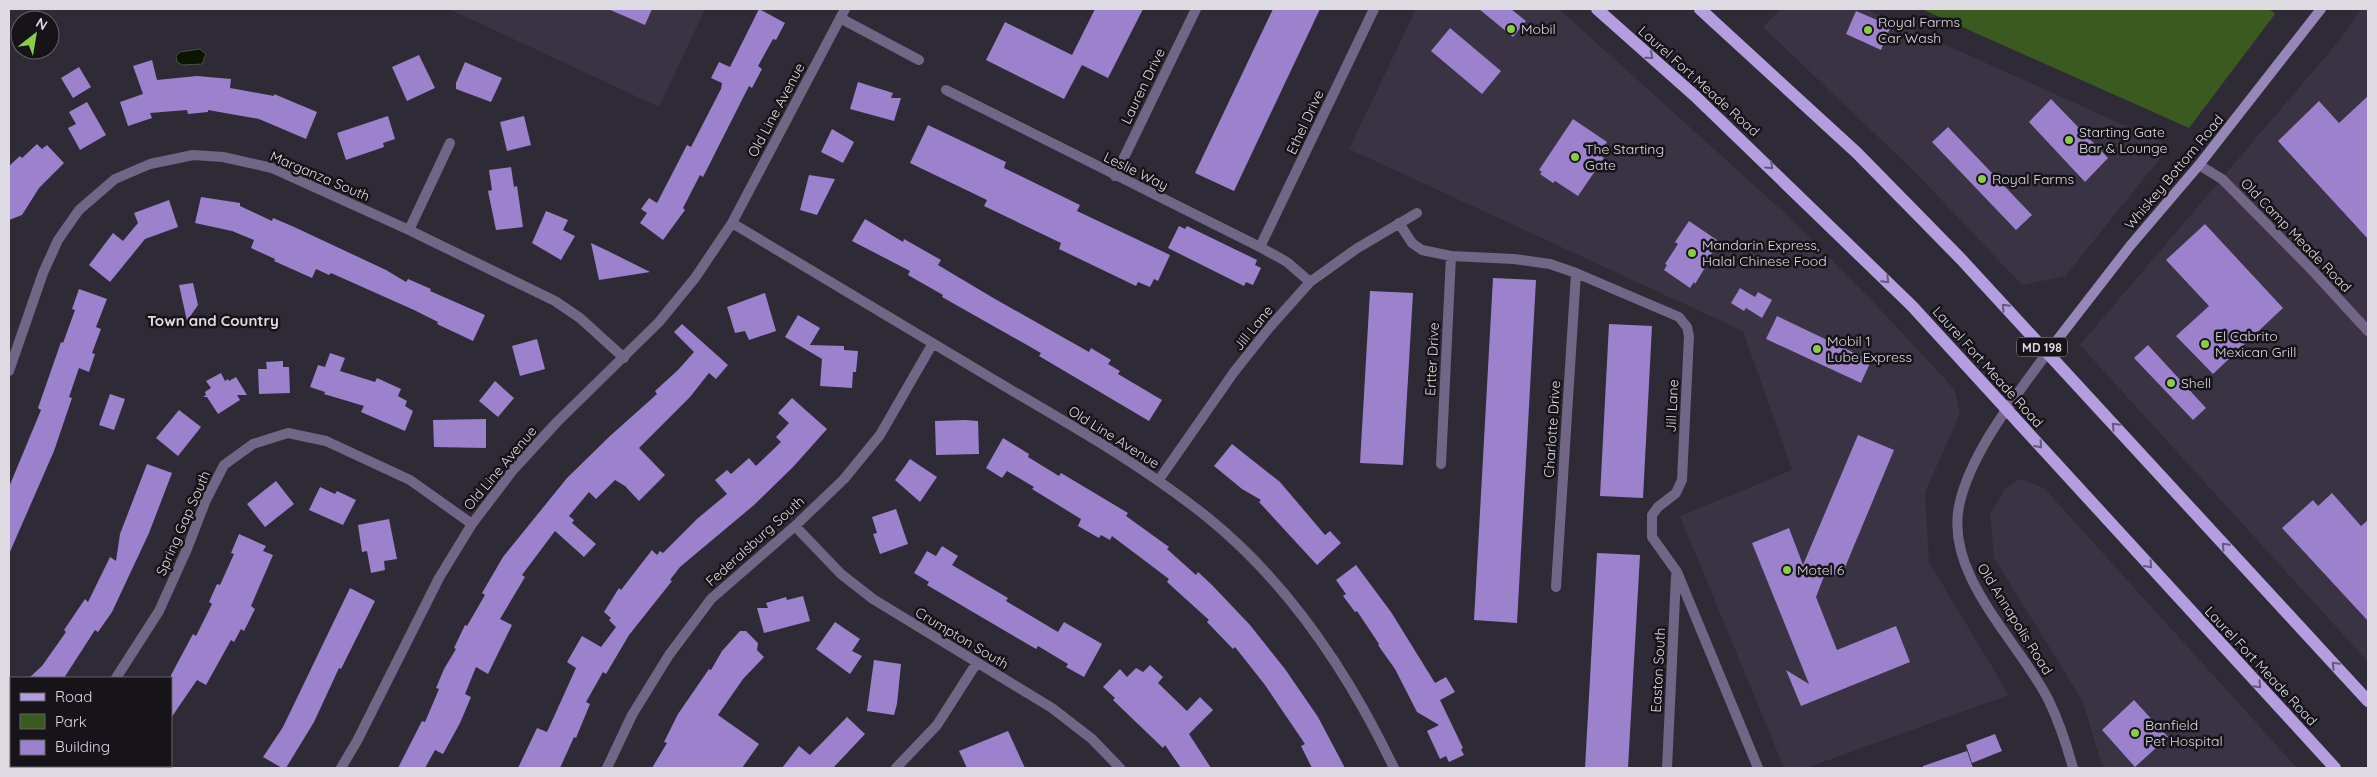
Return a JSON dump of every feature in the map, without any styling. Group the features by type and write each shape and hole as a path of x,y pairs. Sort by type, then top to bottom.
{"main road":[{"name":"Laurel Fort Meade Road","path":"1597,9 1695,96 1809,204 1912,306 2335,768"},
{"name":"MD 198","path":"1700,9 1856,153 1960,258 2368,701"}],"street":[{"name":"Lauren Drive","path":"1115,176 1196,9"},
{"name":"Ethel Drive","path":"1260,247 1374,9"},
{"name":"Whiskey Bottom Road","path":"2047,353 2125,253 2199,165 2316,11"},
{"path":"842,14 919,60"},
{"name":"Old Line Avenue","path":"341,768 357,741 439,578 472,524 513,470 558,422 659,322 689,286 732,223 842,14"},
{"name":"Leslie Way","path":"946,90 1260,247 1287,262 1310,282"},
{"path":"410,230 450,143"},
{"name":"Marganza South","path":"9,371 43,272 58,240 79,210 115,179 150,164 193,155 223,157 272,168 410,230 555,301 580,318 624,358"},
{"name":"Old Camp Meade Road","path":"2199,165 2222,179 2312,270 2368,331"},
{"name":"Jill Lane","path":"1158,481 1234,372 1269,328 1310,282 1356,249 1417,213"},
{"name":"Old Line Avenue","path":"732,223 1090,437 1158,481 1207,517 1251,559 1296,608 1331,656 1371,721 1394,768"},
{"name":"Jill Lane","path":"1399,223 1412,242 1422,250 1451,256 1523,260 1550,264 1576,273 1679,317 1687,327 1689,336 1682,480 1676,493 1658,507 1652,515 1652,537 1677,572 1758,768"},
{"name":"Ertter Drive","path":"1441,464 1451,256"},
{"name":"Charlotte Drive","path":"1556,587 1576,273"},
{"name":"Federalsburg South","path":"607,768 632,716 669,655 711,600 795,526 844,479 880,435 934,343"},
{"name":"Old Annapolis Road","path":"2047,353 2006,409 1970,473 1959,506 1958,531 1966,566 1984,602 2048,700 2073,768"},
{"name":"Spring Gap South","path":"117,677 159,611 206,500 224,466 253,444 288,433 326,441 410,480 472,524"},
{"name":"Crumpton South","path":"795,526 841,574 873,600 976,664 1052,708 1092,739 1120,768"},
{"name":"Easton South","path":"1667,768 1677,572"},
{"path":"896,768 937,725 976,664"}],"shaded area":[{"path":"449,9 705,9 659,107"},
{"path":"1416,9 1559,9 1787,215 1877,306 1954,389 1960,413 1925,493 1929,562 2009,695 1806,768 1784,768 1680,516 1792,470 1743,331 1349,149"},
{"path":"1781,9 1866,9 2170,146 2065,276 2022,285 1915,172 1763,27"},
{"path":"2361,9 2368,9 2368,662 2080,345 2343,36"},
{"path":"200,49 206,54 202,64 182,65 177,62 176,56 180,52"},
{"path":"2020,479 2044,488 2297,768 2103,768 2082,700 1994,558 1990,514 2005,489"}],"green space":[{"path":"1922,9 2269,9 2275,14 2189,128"}],"building":[{"path":"608,9 652,9 645,25"},
{"path":"759,9 785,23 776,40 773,39 758,66 762,69 752,88 749,86 703,177 700,175 683,208 685,210 663,240 640,223 647,213 641,209 649,198 657,203 687,145 691,147 721,89 722,83 711,78 719,62 730,67"},
{"path":"1095,9 1143,9 1108,78 1082,65 1064,99 986,60 1005,22 1072,55"},
{"path":"1273,9 1320,9 1234,191 1195,173"},
{"name":"Mobil","path":"1479,9 1511,9 1526,21 1513,37"},
{"name":"Royal Farms Car Wash","path":"1856,11 1891,26 1881,50 1846,34"},
{"path":"1450,28 1501,71 1482,94 1431,51"},
{"path":"419,55 435,88 407,101 392,67"},
{"path":"152,60 157,80 197,76 231,79 230,88 274,96 274,94 317,112 306,139 259,119 208,110 208,112 188,114 187,110 150,113 152,118 128,126 120,102 143,94 133,66"},
{"path":"465,62 502,78 491,102 456,89 456,83"},
{"path":"79,67 91,87 73,98 61,78"},
{"path":"858,82 893,93 891,98 901,98 894,121 850,109"},
{"path":"2368,96 2368,239 2278,141 2319,101 2339,123"},
{"name":"Starting Gate Bar & Lounge","path":"2051,99 2108,158 2085,182 2029,122"},
{"path":"87,102 106,135 80,150 68,128 76,124 69,112"},
{"path":"388,116 395,139 383,143 384,147 346,160 337,133"},
{"path":"524,116 531,145 507,151 500,122"},
{"name":"The Starting Gate","path":"1573,119 1607,142 1599,155 1604,158 1578,196 1555,181 1553,183 1540,174 1542,172 1539,170"},
{"path":"928,125 1006,162 1004,168 1080,205 1077,211 1170,255 1158,281 1154,279 1150,287 1138,282 1136,286 1059,249 1061,243 984,206 987,200 910,163"},
{"name":"Royal Farms","path":"1948,127 2032,215 2016,230 1932,142"},
{"path":"832,129 854,142 843,163 821,152"},
{"path":"37,144 42,149 47,145 64,163 39,188 22,215 9,220 9,166 20,156 22,158"},
{"path":"511,167 514,187 517,186 523,227 496,230 488,191 492,190 489,170"},
{"path":"809,175 835,179 817,215 800,210"},
{"path":"201,197 240,203 240,206 272,221 273,218 292,226 386,270 406,282 408,279 431,289 430,291 485,315 473,341 437,324 438,322 414,310 331,273 329,275 316,269 312,278 274,261 275,259 251,248 254,240 232,231 195,223"},
{"path":"169,200 178,227 145,239 110,282 89,265 113,233 123,241 138,223 134,213"},
{"path":"546,211 568,220 563,230 575,236 561,260 532,243"},
{"path":"865,219 903,242 904,239 941,260 938,265 995,299 1089,352 1091,348 1111,360 1108,364 1120,371 1118,374 1162,400 1149,421 1039,356 1041,353 942,297 943,295 908,275 910,271 852,241"},
{"name":"Mandarin Express, Halal Chinese Food","path":"1689,221 1720,242 1705,263 1706,266 1695,284 1694,282 1690,288 1664,270 1667,265 1665,264 1678,244 1675,242"},
{"path":"2205,224 2283,308 2213,374 2176,336 2209,306 2166,260"},
{"path":"1179,226 1185,229 1187,226 1257,260 1255,265 1261,268 1253,285 1246,282 1244,286 1168,248"},
{"path":"591,243 608,251 650,272 599,280"},
{"path":"1493,278 1536,280 1517,623 1474,620"},
{"path":"193,283 198,305 187,321 179,285"},
{"path":"1740,288 1755,297 1758,292 1772,300 1762,318 1746,308 1744,311 1731,303"},
{"path":"79,289 107,299 96,327 101,329 92,353 95,354 89,372 79,368 69,397 72,398 54,451 9,554 9,487 41,410 38,408 61,342 63,343 75,310 72,309"},
{"path":"1370,291 1413,293 1403,465 1360,463"},
{"path":"765,293 776,331 749,340 745,331 735,333 727,307"},
{"path":"798,315 820,328 810,345 844,346 844,350 858,351 856,372 853,372 852,388 820,386 822,359 785,337"},
{"name":"Mobil 1 Lube Express","path":"1777,316 1871,361 1861,383 1766,339"},
{"path":"682,324 728,365 716,379 709,373 690,397 639,448 665,475 639,501 625,486 615,480 596,499 589,492 569,516 574,520 572,523 596,544 584,557 555,531 522,575 525,577 500,619 512,625 488,674 476,667 465,694 471,697 460,723 443,754 435,750 425,768 398,768 422,721 425,722 439,689 436,688 444,669 456,649 454,648 465,625 467,626 485,595 482,593 503,557 567,478 657,394 655,391 694,352 674,332"},
{"path":"1609,324 1652,326 1643,498 1600,496"},
{"path":"537,339 545,369 520,376 512,346"},
{"name":"Shell","path":"2148,345 2206,408 2193,420 2134,358"},
{"path":"330,353 345,358 340,371 375,382 377,378 401,389 398,396 407,401 405,406 413,411 405,431 361,412 364,406 324,394 325,392 310,387 318,365 325,367"},
{"path":"283,361 283,367 289,367 290,393 259,394 258,369 267,369 266,362"},
{"path":"221,373 225,381 236,377 247,395 237,395 240,400 218,414 207,397 203,397 206,395 205,392 211,388 206,381"},
{"path":"495,381 514,398 498,417 479,401"},
{"path":"110,394 125,399 114,430 99,425"},
{"path":"792,398 827,429 793,467 754,505 680,567 670,580 672,581 629,635 606,674 603,672 586,702 590,704 576,738 574,737 560,768 518,768 537,728 547,732 576,668 567,662 582,636 601,647 616,627 609,620 611,618 604,612 619,588 621,590 652,550 657,555 660,551 663,553 697,519 727,494 715,480 727,470 731,474 749,458 756,466 781,442 776,437 789,423 778,413"},
{"path":"179,410 201,427 178,456 156,438"},
{"path":"486,419 486,448 434,447 433,420"},
{"path":"935,421 978,421 979,454 936,455"},
{"name":"Motel 6","path":"1858,435 1894,450 1841,577 1826,571 1816,597 1837,650 1896,626 1910,662 1801,706 1786,670 1809,684 1752,543 1789,528 1803,565"},
{"path":"1003,438 1029,454 1028,457 1059,476 1061,473 1128,513 1126,516 1169,547 1167,549 1196,575 1198,572 1212,585 1250,625 1285,669 1318,717 1345,768 1312,768 1301,746 1305,744 1265,685 1235,647 1233,649 1207,622 1209,620 1167,582 1169,579 1112,536 1110,540 1101,535 1099,538 1078,526 1081,519 1032,489 1034,487 1007,471 1002,478 986,468"},
{"path":"1232,444 1280,482 1325,535 1330,531 1341,543 1317,565 1259,502 1261,500 1242,489 1214,466"},
{"path":"910,459 937,477 920,502 895,480"},
{"path":"147,464 172,473 149,533 112,612 98,632 95,630 65,677 30,677 42,666 66,632 64,630 85,599 88,602 110,557 116,561 120,534"},
{"path":"276,481 294,504 265,527 247,504"},
{"path":"320,487 335,494 337,491 356,500 343,525 309,510"},
{"path":"2332,493 2361,526 2368,520 2368,621 2282,528 2313,500 2318,506"},
{"path":"896,509 908,544 880,554 873,534 877,533 872,517"},
{"path":"389,519 397,559 384,561 385,570 371,573 367,551 362,552 358,525"},
{"path":"239,534 266,546 263,551 273,555 251,606 255,609 244,631 241,629 234,642 231,640 206,685 197,680 172,717 171,675 193,634 196,636 212,604 209,602 217,584 220,585 234,554 231,553"},
{"path":"942,546 958,556 952,565 1008,598 1006,601 1058,632 1064,622 1102,644 1084,677 1066,667 1068,664 1038,646 1036,649 927,585 929,582 914,573 927,551 936,556"},
{"path":"1597,553 1640,555 1628,768 1585,768"},
{"path":"1356,565 1391,612 1435,683 1446,677 1455,692 1440,700 1463,748 1461,749 1464,755 1449,762 1446,756 1440,759 1427,731 1439,725 1417,712 1395,669 1357,611 1355,612 1343,596 1346,594 1336,580"},
{"path":"350,588 375,601 341,669 339,668 314,722 286,768 282,768 263,757 283,727"},
{"path":"803,596 810,621 764,633 757,608 768,608 766,603 786,597 787,600"},
{"path":"835,622 860,639 852,651 862,656 850,674 816,649"},
{"path":"740,631 746,631 758,643 757,650 764,657 743,679 718,715 759,744 742,768 652,768 667,743 664,742 678,714 709,669 711,670 722,651"},
{"path":"874,660 901,664 894,715 867,711"},
{"path":"1150,665 1163,677 1158,683 1187,711 1200,697 1213,710 1189,734 1211,768 1181,768 1165,745 1163,748 1113,700 1115,698 1103,687 1120,669 1127,677 1136,668 1143,672"},
{"name":"Banfield Pet Hospital","path":"2134,700 2168,737 2135,767 2102,730"},
{"path":"847,717 865,734 833,768 782,768 799,746 810,755"},
{"path":"1008,731 1025,768 967,768 959,751"},
{"path":"1995,734 2002,751 1972,763 1966,745"},
{"path":"1967,751 1973,768 1923,768 1923,766"}],"place":[{"name":"Mobil","path":"1511,29"},
{"name":"Royal Farms Car Wash","path":"1868,30"},
{"name":"Starting Gate Bar & Lounge","path":"2069,140"},
{"name":"The Starting Gate","path":"1575,157"},
{"name":"Royal Farms","path":"1982,179"},
{"name":"Mandarin Express, Halal Chinese Food","path":"1692,253"},
{"name":"El Cabrito Mexican Grill","path":"2205,344"},
{"name":"Mobil 1 Lube Express","path":"1817,349"},
{"name":"Shell","path":"2171,383"},
{"name":"Motel 6","path":"1787,570"},
{"name":"Banfield Pet Hospital","path":"2135,733"}],"district":[{"name":"Town and Country","path":"213,320"}]}
